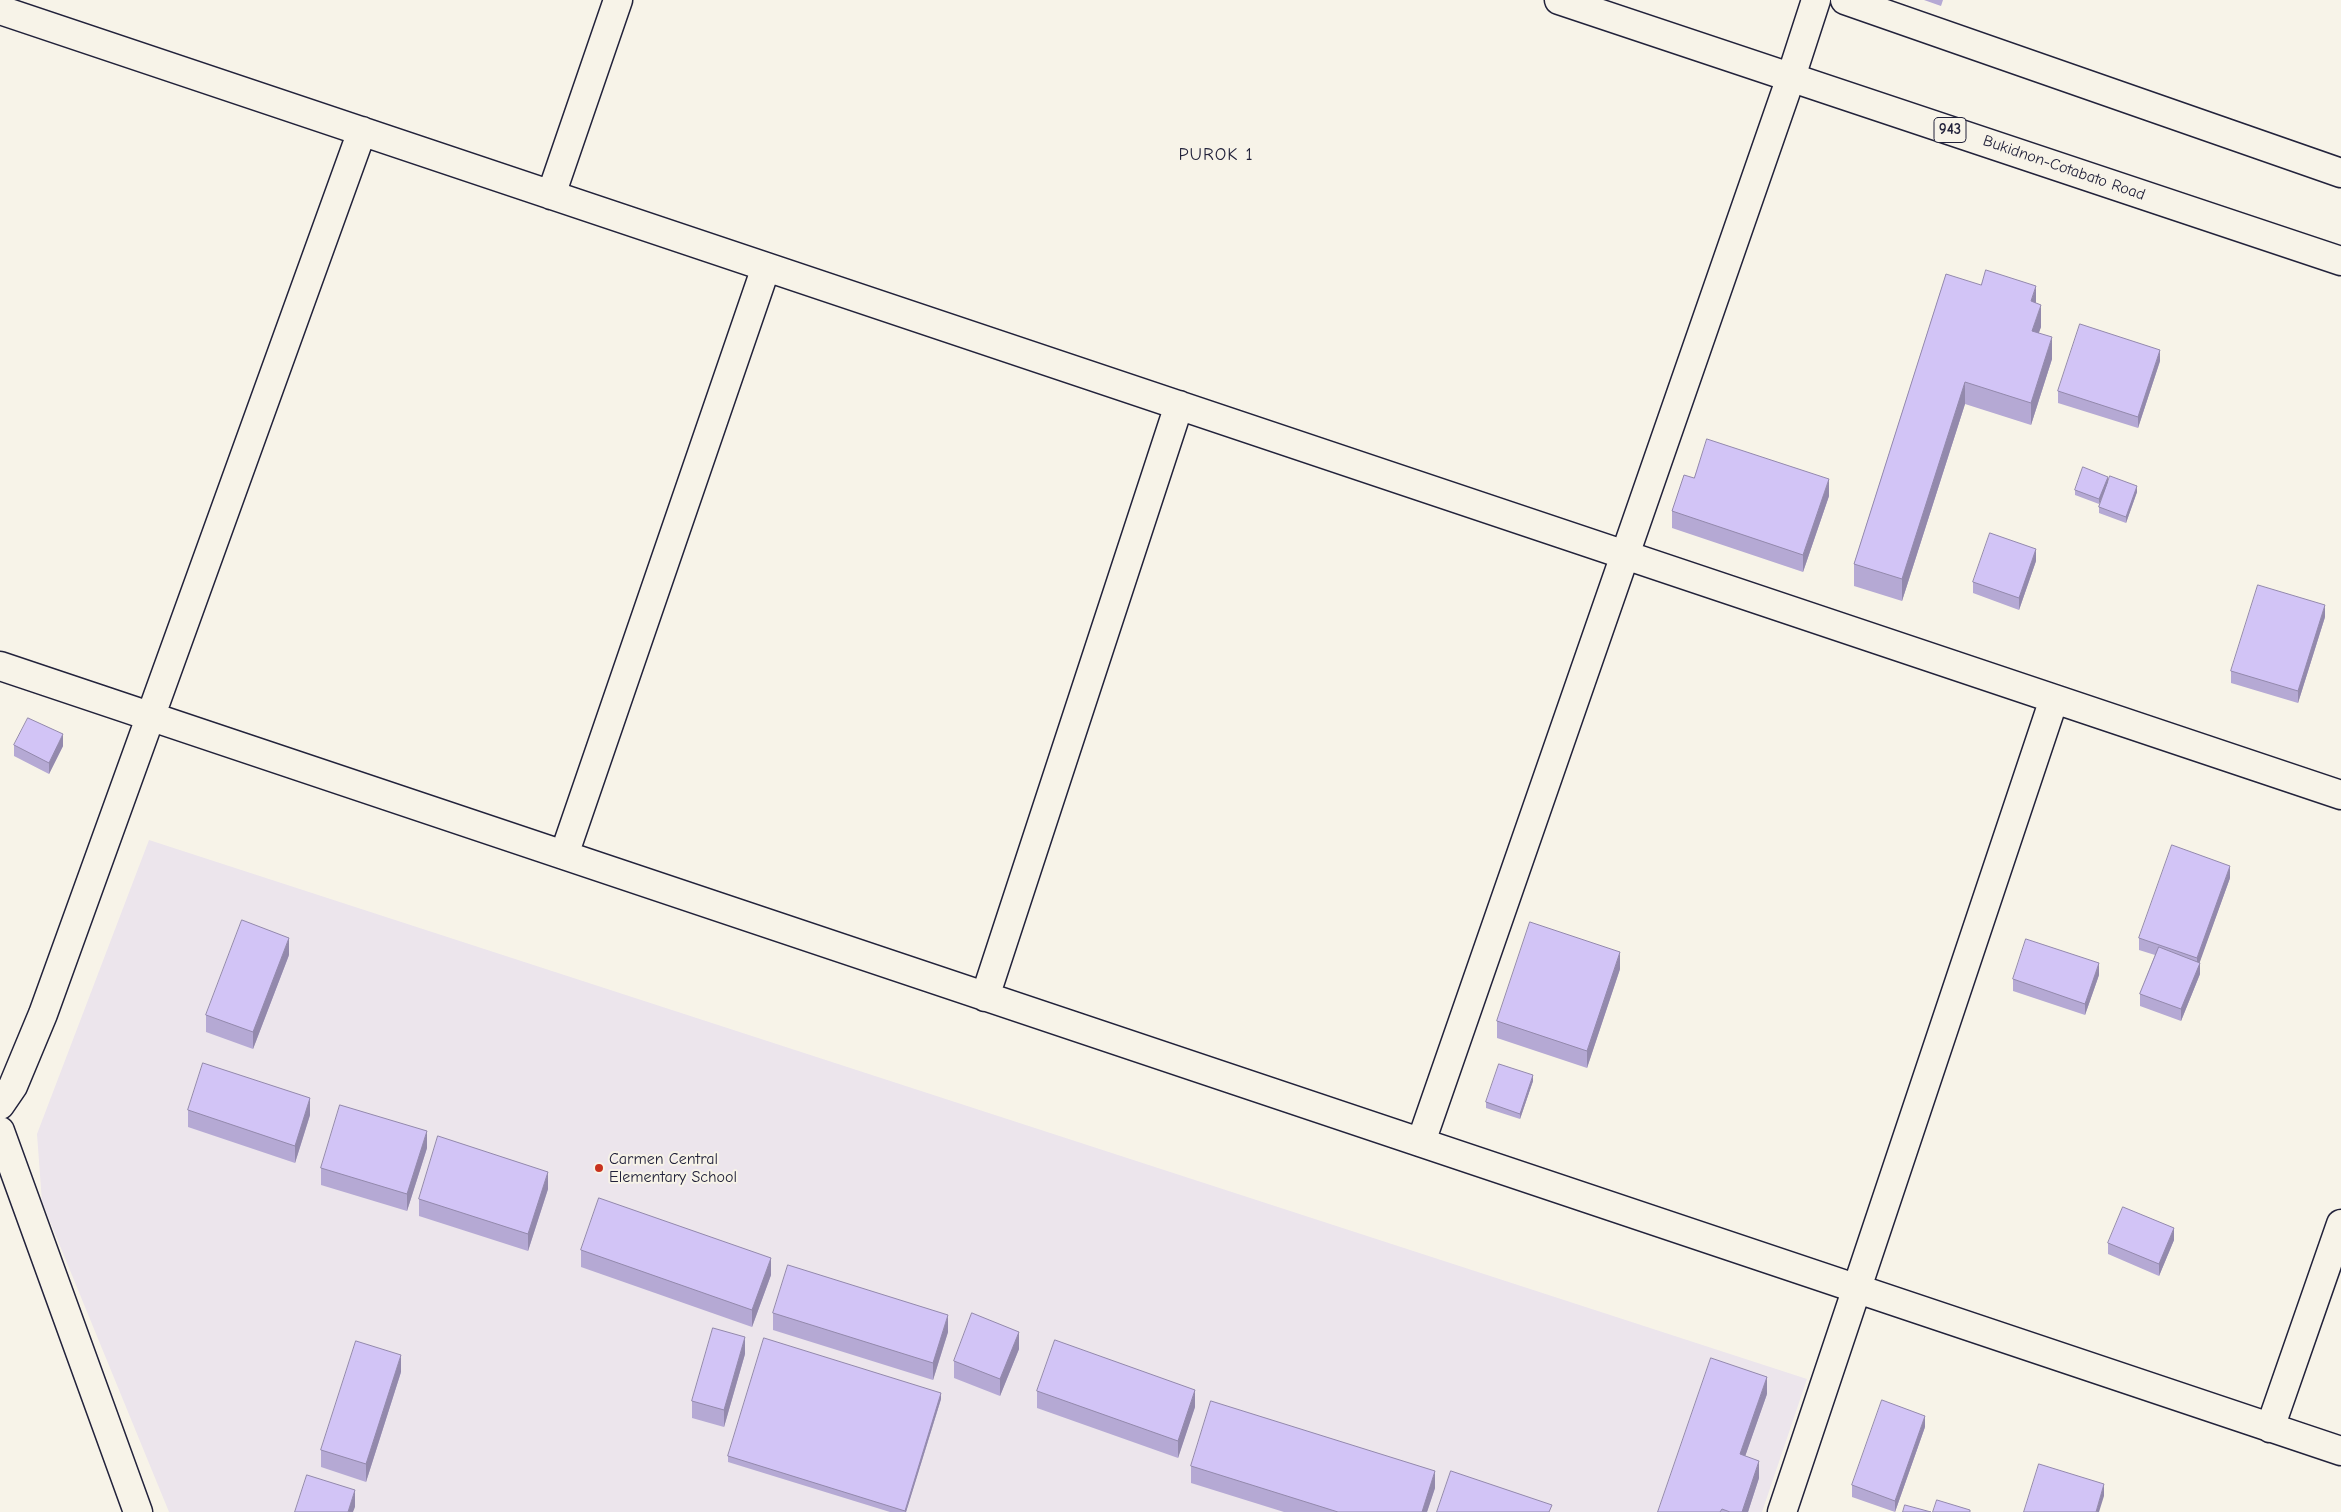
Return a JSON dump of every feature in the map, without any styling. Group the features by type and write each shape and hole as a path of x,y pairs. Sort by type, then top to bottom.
{"main road":[{"path":"551,195 618,0"},
{"name":"Bukidnon-Cotabato Road","path":"1558,0 2341,261"},
{"path":"1421,1142 1791,77 1816,0"},
{"path":"1844,0 2341,173"},
{"path":"0,10 2341,795"},
{"path":"0,1105 13,1086 43,1014 362,131"},
{"path":"564,855 766,267"},
{"path":"985,997 1179,405"},
{"path":"0,666 2341,1451"},
{"path":"1782,1512 2054,699"},
{"path":"0,1130 138,1512"},
{"path":"2270,1428 2341,1224"}],"shaded area":[{"name":"Carmen Central Elementary School","path":"149,840 1807,1379 1762,1512 169,1512 42,1202 37,1134"}],"building":[{"path":"1986,270 2036,286 2031,301 2041,305 2032,331 2052,337 2031,403 1965,382 1902,579 1854,564 1946,274 1981,285"},
{"path":"2080,324 2160,350 2138,417 2058,391"},
{"path":"1707,439 1829,479 1803,555 1672,511 1684,475 1694,478"},
{"path":"2083,467 2108,477 2099,499 2075,490"},
{"path":"2110,476 2137,486 2126,517 2099,507"},
{"path":"1990,533 2036,549 2019,598 1973,582"},
{"path":"2258,585 2325,605 2298,691 2231,671"},
{"path":"28,718 63,734 49,763 14,745"},
{"path":"2172,845 2230,866 2197,958 2139,938"},
{"path":"242,920 289,938 253,1032 206,1015"},
{"path":"1530,922 1620,952 1587,1051 1497,1021"},
{"path":"2026,939 2099,963 2085,1004 2013,979"},
{"path":"2159,947 2200,963 2181,1009 2140,994"},
{"path":"203,1063 310,1098 295,1146 188,1110"},
{"path":"1499,1064 1533,1075 1520,1114 1486,1102"},
{"path":"340,1105 427,1131 407,1194 321,1168"},
{"path":"438,1136 548,1172 528,1234 419,1199"},
{"path":"599,1198 771,1258 752,1310 581,1250"},
{"path":"2123,1207 2174,1228 2159,1264 2108,1243"},
{"path":"788,1265 948,1315 933,1363 773,1313"},
{"path":"972,1313 1019,1332 1000,1379 954,1361"},
{"path":"713,1328 745,1337 724,1410 692,1401"},
{"path":"764,1338 941,1393 905,1511 728,1456"},
{"path":"1055,1340 1195,1390 1178,1441 1037,1391"},
{"path":"356,1341 401,1355 366,1464 321,1450"},
{"path":"1711,1358 1767,1377 1740,1454 1759,1461 1742,1512 1730,1512 1722,1509 1720,1512 1658,1512"},
{"path":"1882,1400 1925,1416 1895,1501 1852,1485"},
{"path":"1211,1401 1435,1471 1422,1512 1338,1512 1191,1466"},
{"path":"2039,1464 2104,1484 2096,1512 2024,1512"},
{"path":"1451,1471 1552,1505 1549,1512 1437,1512"},
{"path":"307,1475 355,1490 348,1512 295,1512"},
{"path":"1937,1500 1970,1510 1970,1512 1933,1512"},
{"path":"1905,1505 1931,1512 1903,1512"}],"place":[{"name":"Carmen Central Elementary School","path":"599,1168"}],"district":[{"name":"PUROK 1","path":"1216,155"}]}
